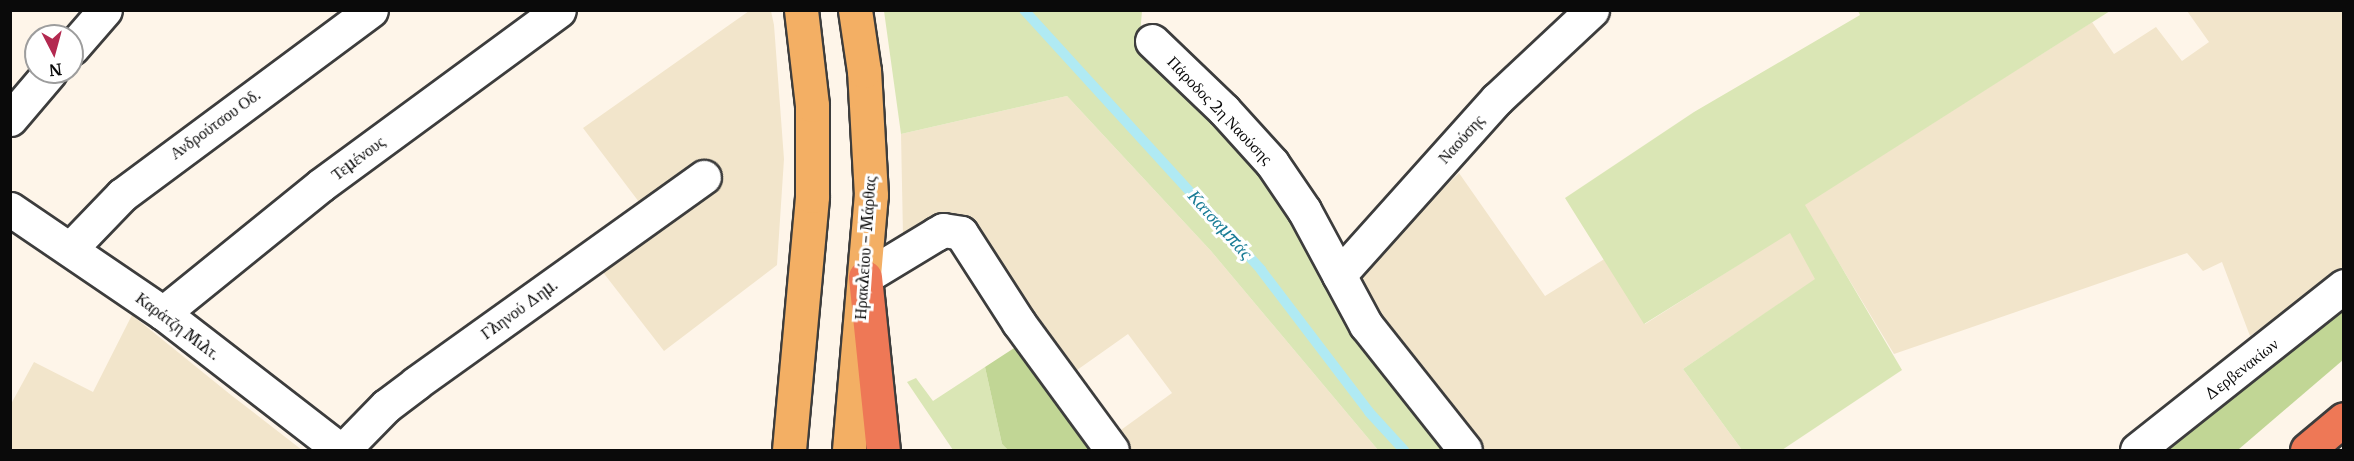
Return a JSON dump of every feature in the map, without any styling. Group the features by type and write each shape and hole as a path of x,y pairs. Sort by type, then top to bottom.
{"highway":[{"path":"865,277 884,450"},
{"path":"2307,450 2343,419"}],"main road":[{"path":"789,450 812,196 812,105 801,10"},
{"name":"Ηρακλείου - Μάρθας","path":"849,450 865,277 870,169 855,10"}],"street":[{"path":"84,34 105,10"},
{"name":"Ανδρούτσου Οδ.","path":"70,249 122,195 371,10"},
{"name":"Τεμένους","path":"163,313 321,185 559,10"},
{"name":"Ναούσης","path":"1339,275 1497,99 1592,10"},
{"name":"Πάροδος 2η Ναούσης","path":"1152,41 1224,110 1272,163 1304,210 1366,325 1465,450"},
{"path":"10,119 40,84"},
{"name":"Γληνού Δημ.","path":"342,450 386,406 416,383 704,177"},
{"name":"Καράτζη Μιλτ.","path":"10,209 163,313 342,450"},
{"path":"865,277 936,234 943,231 961,233 1019,323 1112,450"},
{"name":"Δερβενακίων","path":"2137,450 2343,286"}],"shaded area":[{"path":"749,11 771,11 774,25 784,159 777,265 664,351 602,271 713,191 695,164 639,202 583,128"},
{"path":"2187,11 2343,11 2343,268 2250,336 2222,262 2203,271 2187,253 1894,354 1804,205 2092,22 2114,54 2156,27 2182,61 2209,42"},
{"path":"1067,96 1211,251 1378,450 1126,450 1114,435 1172,393 1128,334 1070,375 972,227 903,236 901,134"},
{"path":"1459,173 1545,296 1606,258 1645,324 1790,232 1816,279 1683,369 1742,450 1476,450 1357,289 1357,272"},
{"path":"132,315 302,450 11,450 11,404 34,362 93,392"}],"green space":[{"path":"884,11 1142,11 1140,35 1234,130 1454,450 1378,450 1211,251 1067,96 901,134"},
{"path":"1858,11 2110,11 1805,205 1902,370 1782,450 1742,450 1683,369 1815,279 1790,233 1644,324 1565,198 1694,112 1860,15"},
{"path":"2343,299 2343,360 2239,449 2150,450"},
{"path":"1025,341 1084,442 1091,450 1008,450 1002,444 985,367"},
{"path":"985,367 1002,444 1008,450 953,450 907,382 916,378 933,401"}],"waterway":[{"name":"Κατσαμπάς","path":"1024,10 1261,270 1369,412 1404,450"}]}
